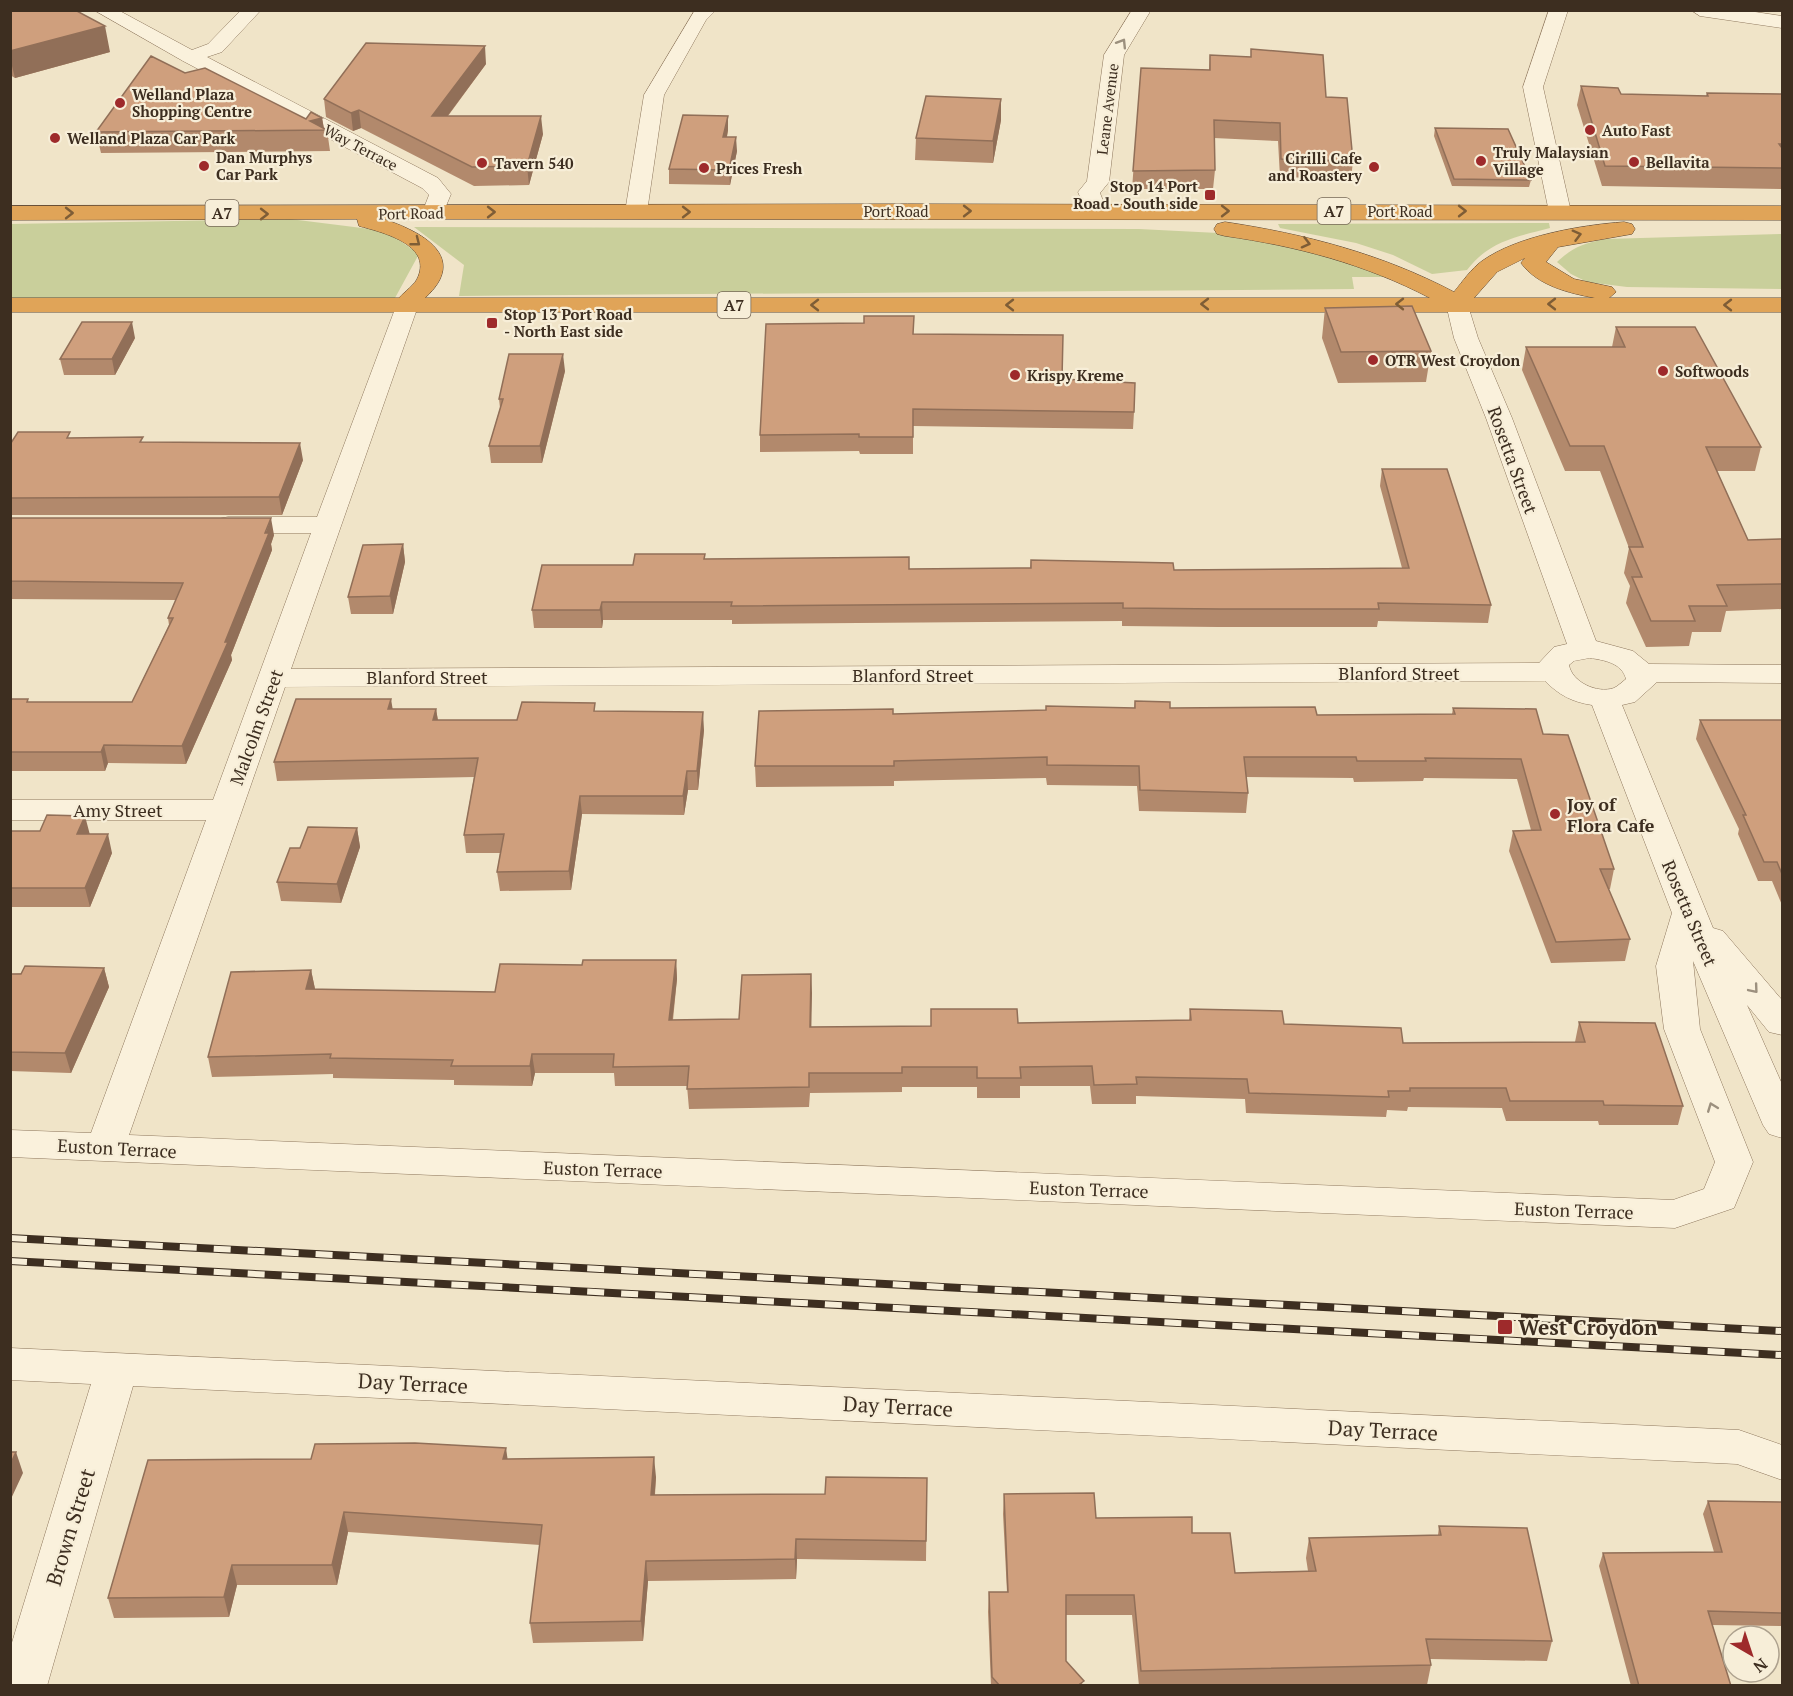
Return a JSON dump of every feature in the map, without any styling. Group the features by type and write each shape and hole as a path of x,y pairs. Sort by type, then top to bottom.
{"highway":[{"name":"Port Road","path":"10,213 1146,211 1771,213"},
{"path":"1146,211 1195,225 1276,235 1343,252 1413,278 1458,304 1477,278 1495,263 1549,243 1600,229 1745,225 1771,213"},
{"path":"342,214 400,232 429,254 432,263 431,275 424,287 409,298 406,306"},
{"path":"1549,243 1533,263 1545,274 1583,290 1674,305"},
{"name":"A7","path":"10,305 1782,305"}],"street":[{"name":"Way Terrace","path":"103,10 430,183 440,194 433,213"},
{"path":"190,57 216,48 252,10"},
{"path":"636,212 654,94 698,17 706,10"},
{"name":"Leane Avenue","path":"1096,211 1089,192 1098,182 1114,55 1142,10"},
{"path":"1559,10 1533,87 1560,212"},
{"path":"1700,10 1782,22"},
{"name":"Rosetta Street","path":"1458,304 1466,338 1499,418 1584,649"},
{"name":"Malcolm Street","path":"105,1148 406,306"},
{"path":"199,525 328,525"},
{"path":"1641,673 1642,682 1636,690 1626,695 1604,698 1569,689 1553,672 1553,665 1558,658 1584,649 1606,651 1621,656 1641,673 1782,674"},
{"name":"Blanford Street","path":"273,678 1553,672"},
{"name":"Rosetta Street","path":"1604,698 1689,913 1782,1125"},
{"name":"Amy Street","path":"10,810 226,810"},
{"path":"1689,913 1782,1023"},
{"name":"Euston Terrace","path":"10,1143 1675,1214 1720,1198 1734,1162 1682,1029 1674,966 1689,913"},
{"name":"Day Terrace","path":"10,1364 1739,1447 1782,1463"},
{"name":"Brown Street","path":"23,1686 117,1369"}],"green space":[{"path":"290,219 386,231 419,254 395,298 11,299 10,224"},
{"path":"1549,223 1550,228 1494,246 1475,260 1467,270 1432,274 1393,255 1356,243 1280,228 1278,224"},
{"path":"414,227 1139,229 1218,233 1301,245 1403,277 1352,277 1354,289 459,296 464,265"},
{"path":"1782,234 1782,289 1627,287 1587,282 1571,274 1557,262 1579,246 1606,239"}],"building":[{"path":"10,10 75,10 105,26 10,51"},
{"path":"366,43 485,46 432,116 541,116 527,166 472,167 359,110 351,113 324,99"},
{"path":"1251,49 1323,55 1326,97 1347,98 1353,161 1281,159 1280,123 1214,120 1215,170 1133,171 1141,68 1210,70 1210,55 1251,57"},
{"path":"151,56 185,73 205,68 306,119 311,112 322,118 310,121 327,130 96,132"},
{"path":"1581,86 1618,88 1621,94 1708,96 1707,93 1782,94 1782,144 1779,144 1782,148 1782,168 1605,166"},
{"path":"926,96 1001,99 993,141 916,138"},
{"name":"Prices Fresh","path":"683,115 728,116 723,137 736,137 729,170 669,169"},
{"name":"Truly Malaysian Village","path":"1435,128 1508,129 1531,180 1454,179"},
{"path":"1412,306 1431,351 1341,352 1325,308"},
{"path":"864,316 914,316 913,334 1063,335 1062,379 1135,383 1134,412 913,409 913,437 859,437 859,434 760,435 766,324 864,323"},
{"path":"82,322 132,322 112,359 60,359"},
{"path":"1616,327 1695,327 1761,447 1706,447 1748,540 1782,539 1782,584 1717,585 1727,606 1689,606 1695,621 1651,621 1632,577 1642,577 1629,547 1643,547 1604,446 1570,446 1526,347 1625,347"},
{"path":"509,354 563,354 540,446 489,446 503,399 499,399"},
{"path":"18,432 70,432 67,438 143,437 140,442 300,443 279,497 10,498 10,443"},
{"path":"1382,469 1447,469 1491,605 1378,603 1379,609 1220,609 1123,608 1123,603 731,606 732,602 602,602 600,610 532,610 542,565 633,565 635,554 705,554 704,559 909,557 909,569 1031,568 1031,560 1173,563 1174,570 1409,568"},
{"path":"10,518 271,518 265,533 269,533 225,642 228,642 182,746 104,745 101,752 10,752 10,699 28,699 27,702 132,702 173,618 168,618 183,583 10,581"},
{"path":"403,544 390,596 348,597 363,545"},
{"path":"296,699 391,699 388,709 436,709 433,720 517,720 522,702 595,703 594,711 703,712 697,771 687,771 683,796 580,796 569,871 497,872 504,834 464,835 478,758 274,762"},
{"path":"1135,701 1170,702 1170,708 1315,707 1317,715 1455,714 1453,708 1536,709 1543,734 1568,735 1614,869 1600,869 1630,939 1556,942 1513,831 1541,830 1521,759 1425,758 1426,761 1357,761 1356,757 1244,757 1248,793 1140,790 1139,766 1047,765 1047,757 894,761 894,766 755,766 759,711 893,709 893,714 1046,710 1046,706 1135,708"},
{"path":"1700,720 1782,720 1782,874 1777,862 1764,862 1743,815 1746,815"},
{"path":"47,815 85,816 77,834 108,834 85,888 10,888 10,831 40,831"},
{"path":"308,827 357,828 337,884 277,882 290,848 300,848"},
{"path":"583,960 676,960 669,1020 739,1019 742,975 811,974 810,1027 931,1026 931,1009 1017,1009 1018,1023 1191,1020 1190,1009 1282,1011 1284,1024 1401,1028 1403,1043 1585,1042 1579,1022 1655,1023 1683,1106 1604,1105 1603,1101 1510,1101 1506,1088 1410,1088 1410,1091 1388,1091 1389,1097 1249,1093 1247,1079 1136,1077 1137,1084 1094,1085 1092,1066 1020,1067 1021,1078 977,1078 977,1067 902,1067 902,1073 809,1073 809,1087 687,1089 689,1066 613,1067 614,1054 532,1054 530,1066 451,1066 453,1060 330,1058 331,1054 208,1057 231,972 311,970 306,989 495,992 500,964 582,965"},
{"path":"25,966 104,968 65,1053 10,1052 10,974 21,974"},
{"path":"415,1443 506,1448 503,1459 654,1457 651,1495 825,1494 826,1477 927,1478 926,1541 796,1539 795,1559 646,1561 641,1621 530,1623 542,1525 344,1512 332,1565 232,1565 224,1597 108,1598 148,1460 311,1459 315,1444"},
{"path":"10,1452 16,1452 10,1465"},
{"path":"1094,1493 1096,1518 1192,1517 1192,1533 1230,1533 1235,1573 1316,1571 1309,1538 1441,1535 1439,1526 1527,1528 1552,1641 1426,1639 1431,1665 1141,1671 1134,1595 1066,1595 1066,1661 1084,1681 1077,1686 1000,1686 992,1677 989,1592 1008,1592 1004,1494"},
{"path":"1708,1501 1782,1502 1782,1613 1708,1611 1721,1653 1721,1684 1730,1684 1731,1686 1639,1686 1603,1553 1722,1552"}],"railway":[{"path":"10,1238 1782,1331"},
{"path":"10,1261 1782,1355"}],"place":[{"name":"Welland Plaza Shopping Centre","path":"120,103"},
{"name":"Auto Fast","path":"1590,130"},
{"name":"Welland Plaza Car Park","path":"55,138"},
{"name":"Truly Malaysian Village","path":"1481,161"},
{"name":"Bellavita","path":"1634,162"},
{"name":"Tavern 540","path":"482,163"},
{"name":"Dan Murphys Car Park","path":"204,166"},
{"name":"Cirilli Cafe and Roastery","path":"1374,167"},
{"name":"Prices Fresh","path":"704,168"},
{"name":"Stop 14 Port Road - South side","path":"1210,195"},
{"name":"Stop 13 Port Road - North East side","path":"492,323"},
{"name":"OTR West Croydon","path":"1373,360"},
{"name":"Softwoods","path":"1663,371"},
{"name":"Krispy Kreme","path":"1015,375"},
{"name":"Joy of Flora Cafe","path":"1555,814"},
{"name":"West Croydon","path":"1505,1327"}]}
